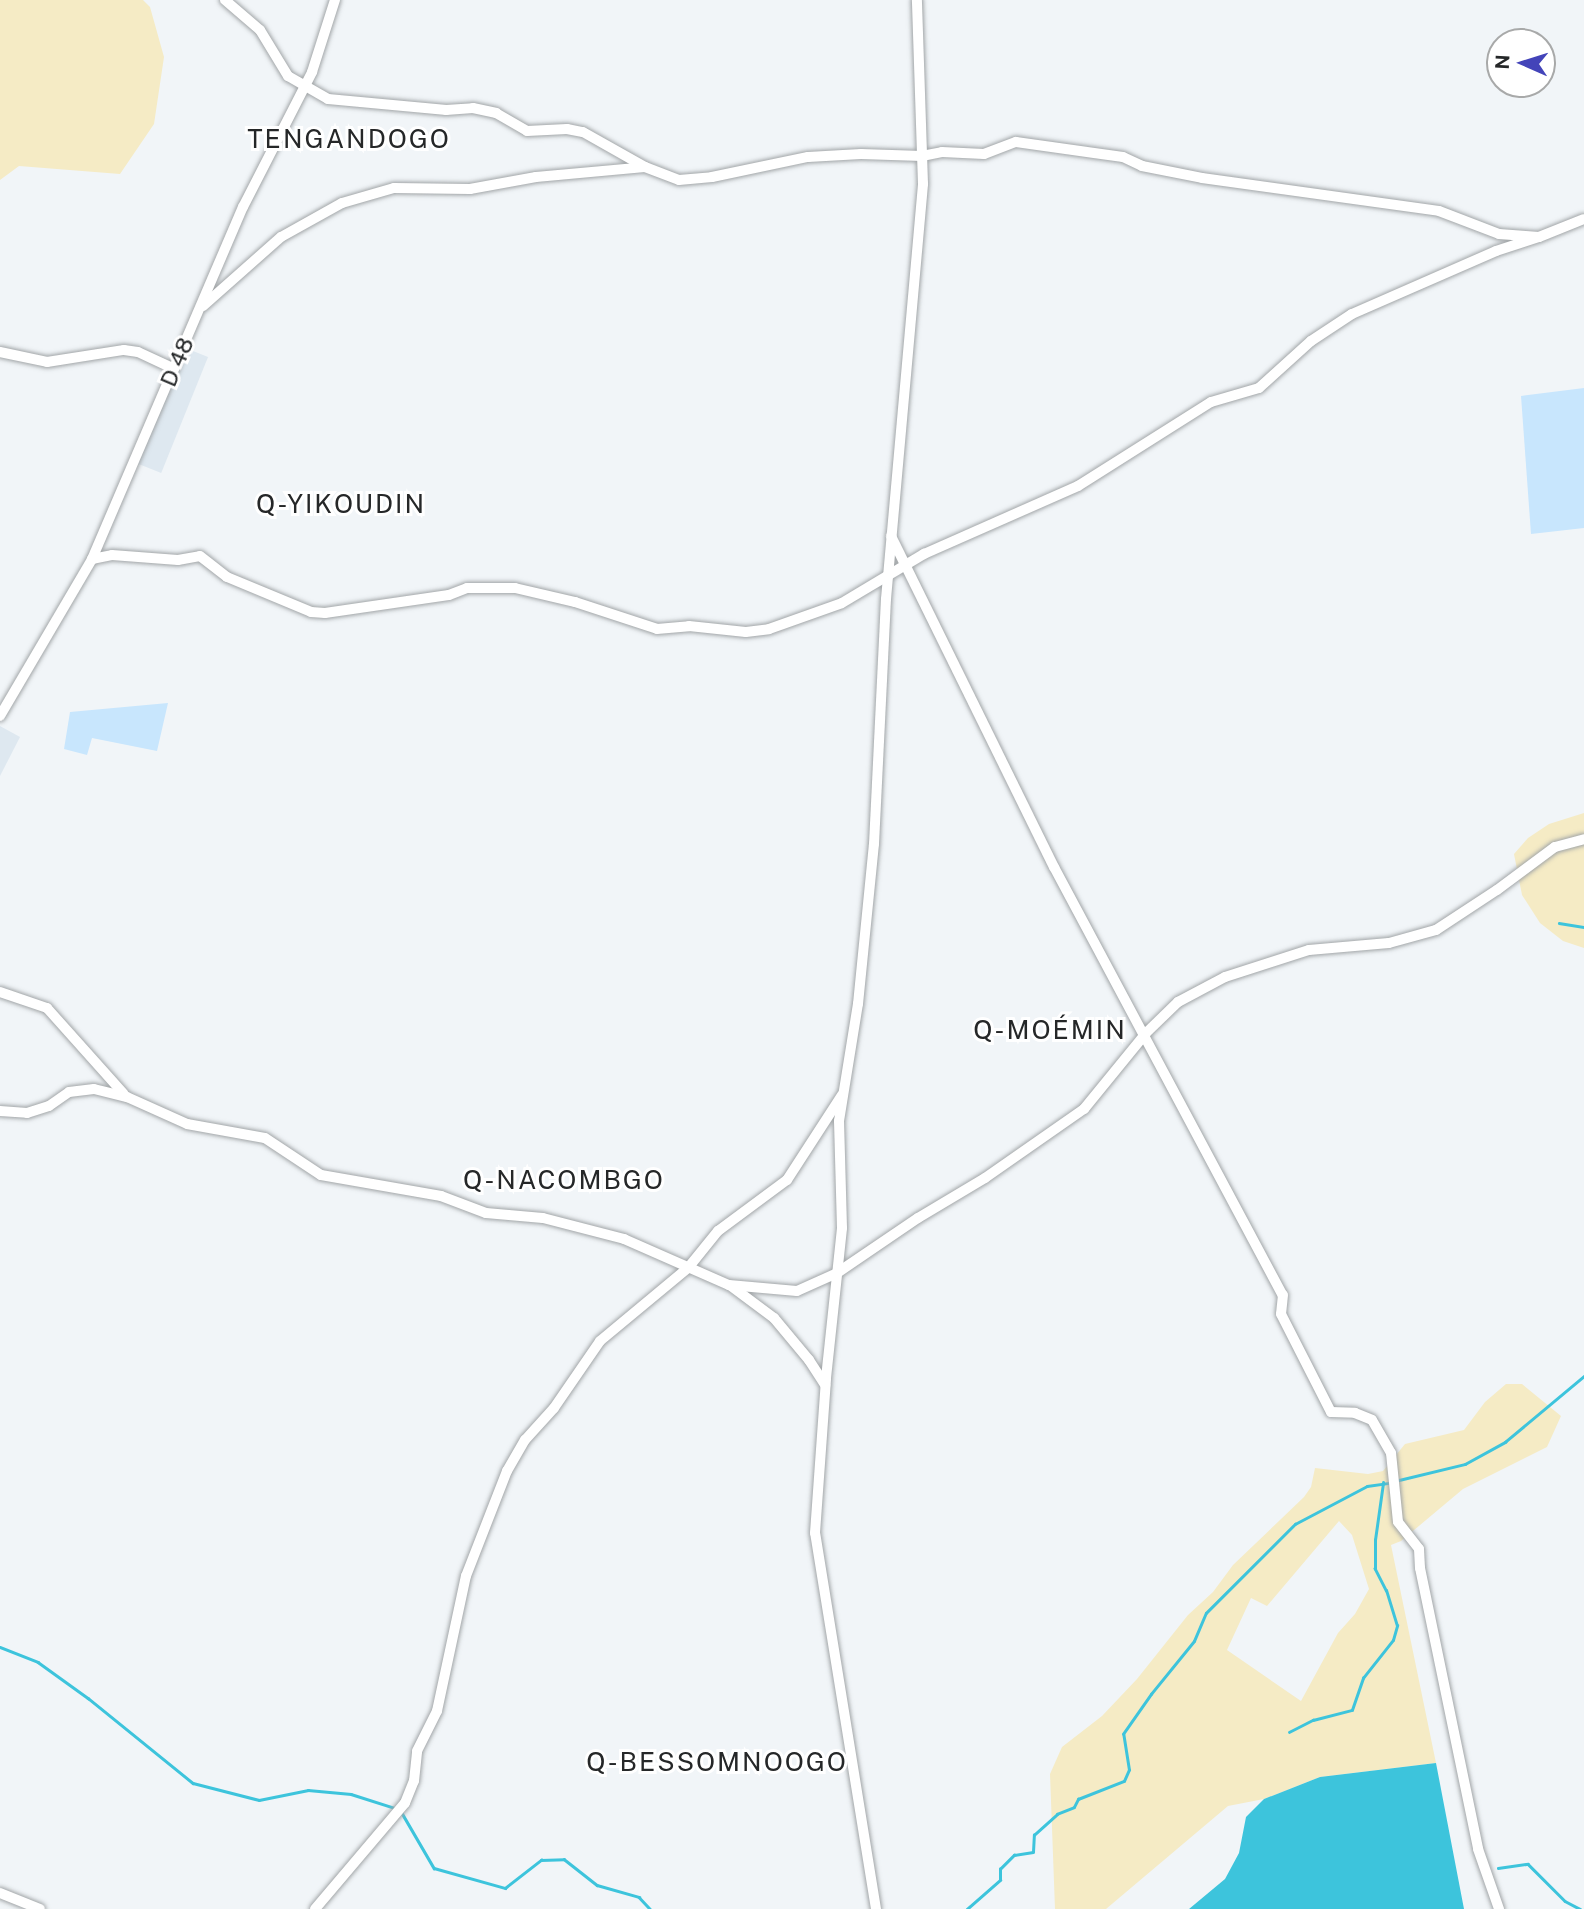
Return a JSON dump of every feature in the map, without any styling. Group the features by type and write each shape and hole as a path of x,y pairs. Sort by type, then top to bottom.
{"street":[{"path":"225,0 260,30 288,76 328,99 446,110 473,108 496,113 527,131 567,129 583,132 645,167 679,180 712,177 808,157 861,154 922,156 942,152 984,154 1016,142 1123,157 1142,166 1202,178 1440,211 1499,234 1539,237"},
{"name":"D 48","path":"0,716 92,559 243,207 305,87 335,0"},
{"path":"876,1909 815,1533 825,1386 842,1228 839,1121 858,1004 874,844 887,577 916,278 922,156 916,0"},
{"path":"199,310 281,237 342,203 394,188 470,188 537,177 645,167"},
{"path":"92,559 112,555 178,560 200,556 227,577 311,612 325,613 400,603 467,588 515,588 575,602 657,629 689,626 746,632 769,629 842,603 924,554 1078,486 1211,402 1259,387 1311,341 1352,314 1496,250 1584,219"},
{"path":"0,352 47,362 124,351 138,352 174,369"},
{"path":"891,535 1054,867 1146,1033 1219,1180 1283,1295 1281,1314 1331,1412 1355,1413 1372,1420 1391,1453 1398,1522 1419,1549 1420,1568 1478,1849 1499,1909"},
{"path":"0,1111 27,1113 49,1106 69,1092 94,1089 127,1097 187,1124 265,1139 321,1175 441,1196 486,1213 543,1217 624,1240 729,1284 797,1291 837,1273 918,1218 985,1178 1084,1109 1146,1033 1178,1002 1225,977 1309,950 1389,943 1436,930 1555,847 1584,839"},
{"path":"0,992 47,1008 127,1097"},
{"path":"315,1909 405,1803 414,1781 417,1751 437,1711 466,1576 506,1471 525,1440 554,1408 600,1341 688,1268 718,1231 787,1180 845,1090"},
{"path":"729,1284 774,1318 809,1360 825,1386"},
{"path":"0,1893 40,1909"}],"shaded area":[{"path":"183,347 208,357 161,473 136,463"},
{"path":"1584,388 1584,528 1531,534 1521,396"},
{"path":"168,703 157,751 92,738 87,755 64,749 70,712"},
{"path":"0,726 20,737 0,776"}],"sand":[{"path":"0,0 143,0 150,7 164,57 154,124 120,174 19,166 0,180"},
{"path":"1584,813 1584,948 1563,941 1540,923 1522,895 1514,854 1528,838 1549,824"},
{"path":"1506,1384 1522,1384 1561,1416 1547,1447 1463,1489 1401,1541 1391,1545 1436,1763 1320,1777 1264,1799 1228,1806 1106,1909 1055,1909 1050,1774 1062,1747 1102,1716 1137,1679 1188,1615 1213,1592 1233,1565 1304,1497 1311,1487 1315,1468 1368,1474 1383,1471 1405,1444 1464,1430 1485,1402","holes":["1339,1521 1352,1535 1369,1589 1355,1614 1338,1633 1301,1701 1227,1650 1251,1598 1267,1606"]}],"water":[{"path":"1436,1763 1464,1909 1189,1909 1225,1879 1239,1853 1246,1817 1264,1799 1320,1777"}],"waterway":[{"path":"1559,923 1584,927"},
{"path":"1399,1480 1465,1464 1505,1442 1584,1376"},
{"path":"1289,1732 1313,1720 1352,1710 1363,1678 1393,1640 1397,1626 1386,1591 1375,1569 1375,1540 1383,1483"},
{"path":"967,1909 1000,1880 1000,1869 1014,1855 1033,1852 1034,1835 1057,1814 1074,1807 1078,1799 1124,1781 1129,1770 1123,1734 1194,1641 1206,1613 1295,1524 1367,1486 1389,1483"},
{"path":"0,1647 38,1662 88,1698 193,1783 259,1800 308,1790 351,1794 395,1808"},
{"path":"402,1813 434,1868 505,1888 541,1860 564,1859 597,1885 639,1897 650,1909"},
{"path":"1498,1868 1528,1864 1565,1901 1580,1909"}],"district":[{"name":"TENGANDOGO","path":"349,139"},
{"name":"Q-YIKOUDIN","path":"341,504"},
{"name":"Q-MOÉMIN","path":"1050,1030"},
{"name":"Q-NACOMBGO","path":"564,1180"},
{"name":"Q-BESSOMNOOGO","path":"717,1762"}]}
